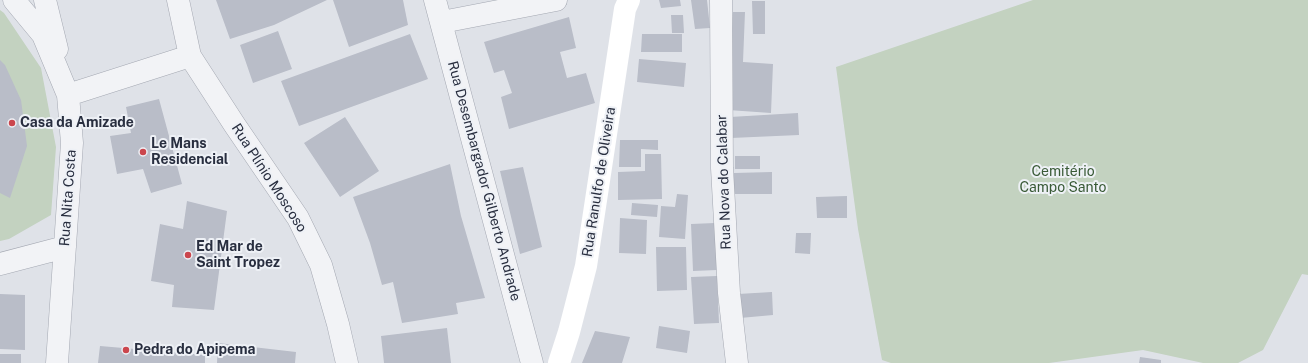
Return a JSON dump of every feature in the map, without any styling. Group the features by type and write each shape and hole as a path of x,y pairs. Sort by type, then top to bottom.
{"street":[{"name":"Rua Nita Costa","path":"14,0 43,35 68,95 72,142 57,363"},
{"path":"45,0 68,95 190,56"},
{"name":"Rua Plínio Moscoso","path":"178,0 190,56 298,218 321,265 338,324 346,363"},
{"name":"Rua Desembargador Gilberto Andrade","path":"435,0 532,363"},
{"path":"442,22 556,0"},
{"name":"Rua Ranulfo de Oliveira","path":"559,363 569,332 586,266 625,9 629,0"},
{"name":"Rua Nova do Calabar","path":"721,0 722,168 729,293 737,363"},
{"path":"0,264 65,247"}],"green space":[{"name":"Cemitério Campo Santo","path":"1033,0 1308,0 1308,275 1302,274 1263,350 1238,363 1203,363 1143,350 1049,363 891,363 882,360 858,229 836,67"},
{"path":"0,10 4,13 41,68 56,147 51,215 9,239 0,241"}],"building":[{"path":"216,0 327,0 274,25 230,39"},
{"path":"333,0 403,0 408,25 349,47"},
{"path":"659,0 680,0 681,6 661,8"},
{"path":"691,0 707,0 710,28 695,29"},
{"path":"752,1 765,1 765,34 753,34"},
{"path":"733,12 745,12 743,62 773,64 771,113 728,110"},
{"path":"671,15 683,15 684,33 672,33"},
{"path":"569,17 576,48 560,52 567,78 586,73 595,103 509,129 501,97 512,93 504,70 494,73 484,42"},
{"path":"278,31 292,69 253,83 240,45"},
{"path":"410,34 428,79 299,126 281,81"},
{"path":"642,34 682,34 682,52 641,52"},
{"path":"639,59 686,63 684,87 637,82"},
{"name":"Casa da Amizade","path":"0,60 5,65 21,100 27,146 10,198 0,193"},
{"name":"Le Mans Residencial","path":"159,99 182,184 151,193 143,169 117,174 110,136 131,133 126,107"},
{"path":"798,113 799,135 731,138 730,117"},
{"path":"345,117 379,171 340,197 304,143"},
{"path":"620,140 658,140 658,150 641,149 641,167 619,167"},
{"path":"645,154 661,154 662,199 618,200 618,172 645,171"},
{"path":"735,156 760,156 760,169 735,169"},
{"path":"450,164 461,216 485,298 456,303 458,314 402,323 393,282 382,285 370,243 353,197"},
{"path":"523,167 542,247 520,254 500,171"},
{"path":"772,172 772,194 734,194 734,173"},
{"path":"677,194 688,195 685,239 659,237 661,206 675,207"},
{"path":"847,196 847,218 817,218 816,197"},
{"name":"Ed Mar de Saint Tropez","path":"187,201 227,211 214,310 172,307 174,285 151,281 160,224 183,229"},
{"path":"632,203 658,205 657,217 631,215"},
{"path":"620,218 647,220 646,254 619,253"},
{"path":"715,223 717,270 693,271 691,224"},
{"path":"796,233 811,233 810,254 795,253"},
{"path":"656,247 686,247 687,290 657,291"},
{"path":"717,276 719,323 694,324 691,277"},
{"path":"772,292 773,315 740,318 738,294"},
{"path":"0,294 25,295 25,350 0,349"},
{"path":"659,326 690,331 687,353 656,348"},
{"path":"447,328 451,363 384,363 381,336"},
{"path":"595,331 630,337 622,363 582,363"},
{"path":"218,343 296,352 295,363 217,363"},
{"name":"Pedra do Apipema","path":"100,346 205,355 205,363 98,363"},
{"path":"0,354 21,354 21,363 0,363"},
{"path":"1140,357 1161,360 1161,363 1139,363"}],"place":[{"name":"Casa da Amizade","path":"12,123"},
{"name":"Le Mans Residencial","path":"143,152"},
{"name":"Ed Mar de Saint Tropez","path":"188,255"},
{"name":"Pedra do Apipema","path":"126,350"}]}
